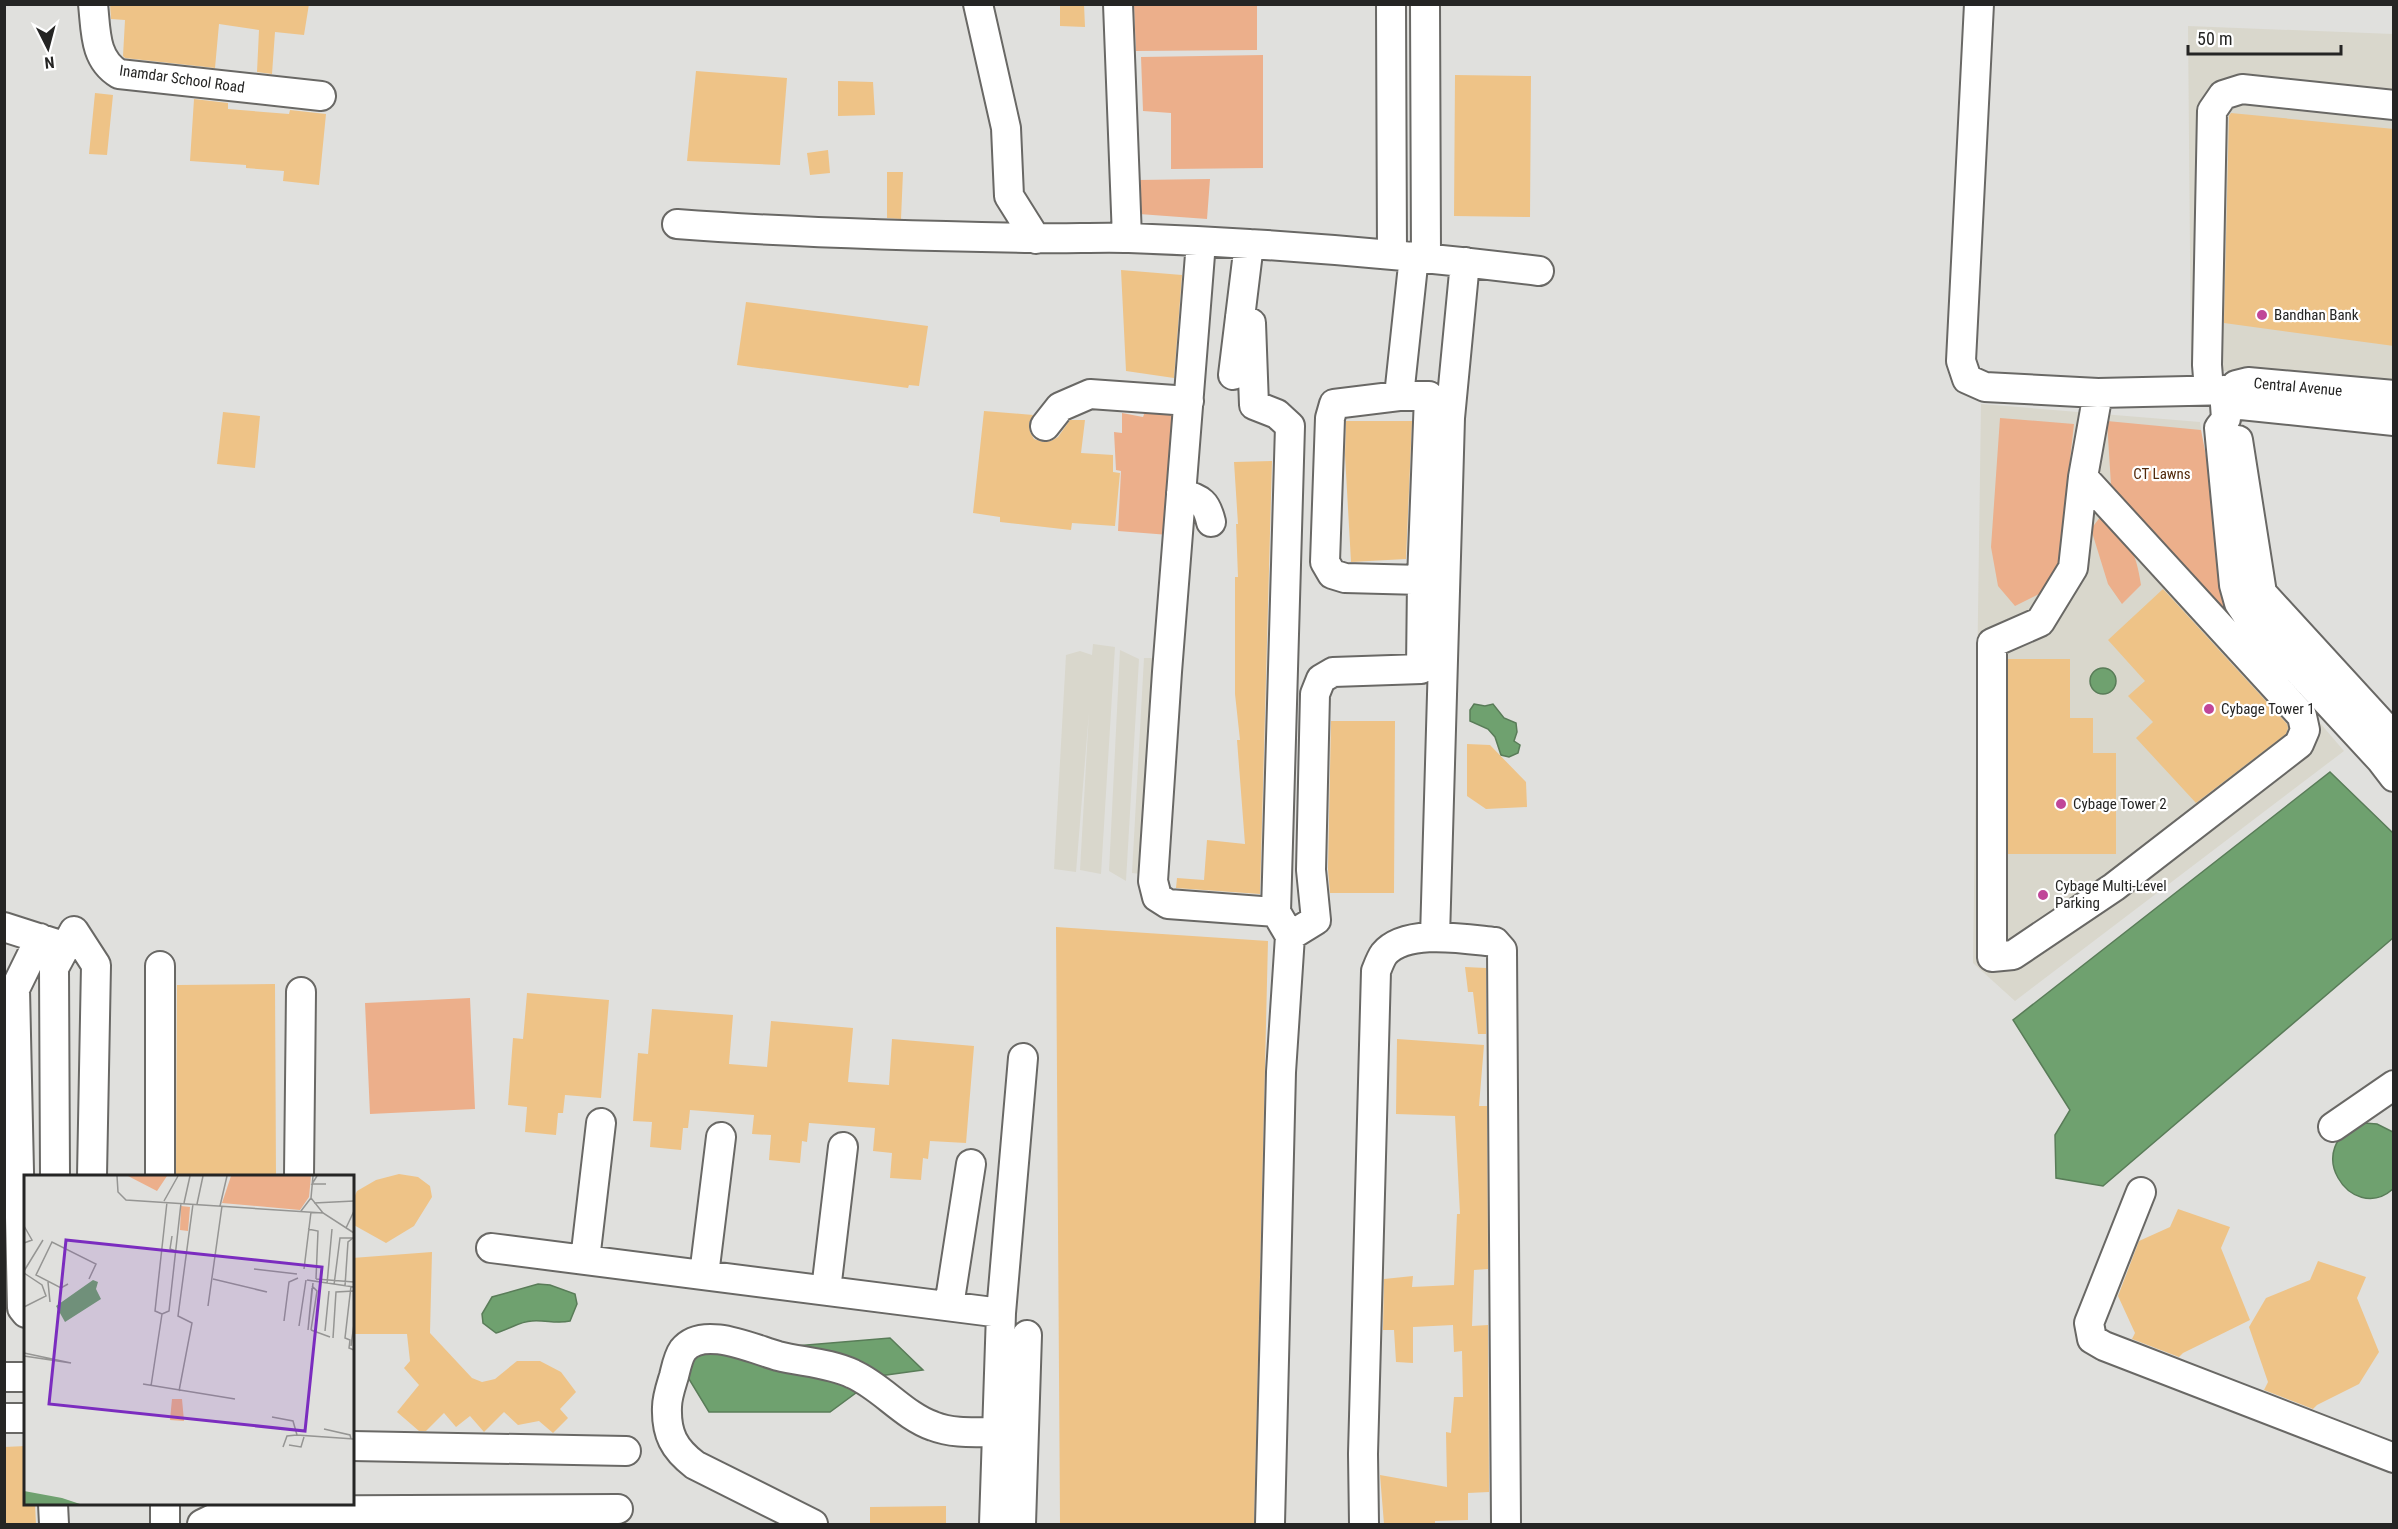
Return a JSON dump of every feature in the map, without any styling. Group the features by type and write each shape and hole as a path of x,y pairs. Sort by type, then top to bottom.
{"street":[{"name":"Inamdar School Road","path":"93,4 100,55 108,68 119,74 321,96"},
{"path":"978,4 1006,128 1009,196 1036,238"},
{"path":"1118,4 1127,238"},
{"path":"1391,4 1410,256"},
{"path":"1399,396 1425,4"},
{"path":"1979,4 1961,361 1967,379 1985,387 2098,393 2218,384 2394,378"},
{"path":"2394,105 2242,89 2223,95 2212,111 2218,384 2226,419 2237,431 2262,593 2394,737"},
{"path":"676,224 746,229 1036,238 1127,238 1249,244 1410,256 1539,271"},
{"path":"1201,242 1153,881 1157,897 1168,904 1283,924 1316,920 1311,870 1315,694 1321,679 1333,672 1421,669 1429,396 1399,396 1335,404 1330,418 1325,562 1332,574 1345,578 1422,580"},
{"path":"1233,375 1249,244"},
{"path":"1435,937 1450,418 1465,262"},
{"path":"1240,317 1251,323 1254,405 1277,414 1290,426 1281,1072 1270,1524"},
{"name":"Central Avenue","path":"2218,384 2236,385 2248,382 2394,395"},
{"name":"Central Avenue","path":"2218,384 2241,405 2394,421"},
{"path":"2083,477 2302,716 2305,730 2299,744 2114,887 2013,955 1992,957 1992,643 2040,622 2073,568 2083,477 2098,393"},
{"path":"1045,426 1060,407 1090,394 1188,401"},
{"path":"2226,419 2219,428 2234,585 2239,603 2247,615 2382,760 2394,777"},
{"path":"1181,493 1200,500 1208,508 1211,522"},
{"path":"4,927 53,942"},
{"path":"24,1310 22,1308 15,989 53,942 74,931 96,965 92,1175"},
{"path":"1364,1524 1364,1431 1376,971 1385,953 1400,943 1435,937 1495,942 1502,950 1506,1524"},
{"path":"53,942 55,1175"},
{"path":"160,966 160,1175"},
{"path":"299,1175 301,992"},
{"path":"994,1524 1001,1312 1023,1058"},
{"path":"2333,1127 2394,1085"},
{"path":"585,1260 601,1123"},
{"path":"704,1275 721,1137"},
{"path":"826,1290 843,1147"},
{"path":"949,1306 971,1164"},
{"path":"2141,1192 2089,1323 2092,1339 2104,1346 2394,1458"},
{"path":"490,1248 1001,1312"},
{"path":"1021,1524 1027,1335"},
{"path":"813,1524 695,1465 679,1453 669,1432 666,1406 682,1350 694,1342 710,1339 730,1340 777,1356 852,1373 883,1391 920,1420 933,1426 949,1431 996,1432"},
{"path":"4,1377 24,1377"},
{"path":"4,1418 24,1418"},
{"path":"354,1446 626,1451"},
{"path":"53,1505 54,1524"},
{"path":"165,1505 165,1524"},
{"path":"202,1524 229,1511 618,1509"}],"shaded area":[{"path":"2188,26 2393,34 2393,386 2191,368"},
{"path":"1981,404 2200,422 2225,612 2344,751 2015,1001 1973,963"},
{"path":"1093,644 1115,647 1101,874 1080,870 1089,712 1076,872 1054,869 1066,655 1080,651 1092,655"},
{"path":"1120,650 1139,659 1126,881 1109,871"},
{"path":"1144,658 1154,658 1141,874 1132,873"},
{"path":"2103,668 2113,671 2116,681 2113,691 2103,694 2093,691 2090,681 2093,671"},
{"path":"1474,704 1485,706 1493,704 1504,718 1516,723 1517,732 1514,741 1520,745 1518,753 1509,757 1501,755 1495,737 1488,729 1470,721 1470,710"},
{"path":"2330,772 2393,833 2393,938 2103,1186 2056,1178 2055,1135 2070,1110 2013,1020"},
{"path":"2364,1123 2377,1124 2393,1132 2393,1189 2377,1198 2361,1197 2348,1190 2338,1178 2333,1163 2335,1147 2345,1133"},
{"path":"538,1284 550,1285 575,1294 577,1304 570,1321 528,1321 496,1333 483,1323 482,1314 492,1297"},
{"path":"890,1338 923,1370 879,1376 830,1412 709,1412 675,1356"}],"green space":[{"path":"1134,5 1257,5 1257,50 1136,51"},
{"path":"1263,55 1263,168 1171,169 1171,113 1143,111 1141,57"},
{"path":"1210,179 1207,219 1139,214 1137,180"},
{"path":"1146,409 1175,414 1169,535 1118,531 1121,471 1116,470 1114,432 1122,433 1122,413 1143,417"},
{"path":"2000,418 2074,424 2058,567 2047,590 2015,606 1998,586 1991,547"},
{"name":"CT Lawns","path":"2107,421 2201,430 2239,628 2111,485"},
{"name":"CT Lawns","path":"2104,512 2129,546 2139,573 2141,585 2122,604 2108,584 2091,529"},
{"path":"470,998 475,1109 370,1114 365,1003"}],"building":[{"path":"110,4 309,4 304,35 275,32 272,74 257,72 259,30 219,24 215,68 125,58 123,56 125,20 111,19"},
{"path":"1060,4 1084,4 1085,27 1060,26"},
{"path":"696,71 787,78 780,165 687,161"},
{"path":"1455,75 1531,76 1530,217 1454,216"},
{"path":"838,81 873,82 875,115 838,116"},
{"path":"95,93 113,95 107,155 89,154"},
{"path":"194,99 228,103 228,109 289,114 290,110 326,114 319,185 283,181 284,171 246,168 246,165 190,161"},
{"path":"2231,113 2394,129 2394,346 2224,323 2229,116"},
{"path":"828,150 830,173 810,175 807,153"},
{"path":"887,172 903,172 901,219 887,218"},
{"path":"1121,270 1182,275 1174,378 1126,371"},
{"path":"746,302 928,326 919,386 909,385 908,388 737,365"},
{"path":"984,411 1033,415 1029,423 1030,432 1034,439 1043,442 1058,437 1070,420 1085,420 1081,453 1113,455 1113,472 1120,473 1115,526 1072,523 1071,530 1000,522 1000,517 973,513"},
{"path":"223,412 260,416 255,468 217,464"},
{"path":"1346,421 1412,421 1406,559 1351,562 1345,455"},
{"path":"1272,461 1260,894 1176,888 1177,878 1204,880 1207,840 1245,844 1237,740 1240,740 1235,694 1235,577 1238,577 1236,524 1238,524 1234,462"},
{"name":"Cybage Tower 1","path":"2163,589 2287,724 2288,728 2286,734 2196,803 2136,738 2153,722 2128,696 2145,681 2108,640"},
{"name":"Cybage Tower 2","path":"2008,659 2070,659 2070,718 2093,718 2093,753 2116,753 2116,854 2008,854"},
{"path":"1331,721 1395,721 1394,893 1330,893 1328,869"},
{"path":"1467,744 1490,745 1526,782 1527,807 1486,809 1467,796"},
{"path":"1056,927 1268,941 1254,1524 1060,1524"},
{"path":"1465,967 1486,968 1486,1034 1478,1034 1473,992 1468,992"},
{"path":"275,984 276,1175 176,1175 177,985"},
{"path":"527,993 609,1000 601,1098 565,1095 563,1113 558,1113 556,1135 525,1132 527,1107 508,1105 513,1038 523,1039"},
{"path":"652,1009 733,1015 729,1064 767,1067 771,1021 853,1028 848,1082 889,1085 892,1039 974,1046 966,1143 930,1141 928,1159 923,1158 921,1180 890,1178 892,1153 873,1151 875,1128 809,1123 807,1142 802,1141 800,1163 769,1160 771,1135 752,1134 754,1115 690,1110 688,1128 683,1128 681,1150 650,1147 652,1122 633,1121 638,1053 648,1054"},
{"path":"1397,1039 1484,1045 1479,1106 1487,1106 1488,1269 1474,1270 1472,1326 1488,1325 1489,1492 1468,1493 1468,1520 1435,1521 1435,1524 1384,1524 1380,1475 1447,1487 1446,1432 1451,1433 1454,1397 1463,1397 1462,1351 1454,1352 1453,1325 1413,1327 1413,1363 1396,1362 1394,1330 1383,1330 1384,1279 1413,1276 1412,1287 1454,1285 1457,1214 1460,1214 1455,1116 1396,1114"},
{"path":"399,1174 418,1177 430,1186 432,1197 414,1226 386,1243 354,1225 354,1198 357,1191 376,1180"},
{"path":"2178,1209 2230,1227 2221,1248 2250,1320 2179,1357 2132,1339 2135,1333 2118,1296 2139,1241 2170,1227"},
{"path":"432,1252 430,1333 472,1378 482,1382 495,1379 517,1361 540,1361 561,1372 576,1392 560,1409 568,1418 553,1433 539,1421 518,1425 504,1412 484,1432 470,1416 456,1427 444,1413 426,1431 419,1431 397,1412 419,1385 404,1368 410,1361 407,1334 354,1334 354,1258"},
{"path":"2318,1261 2366,1277 2357,1298 2379,1352 2359,1384 2313,1409 2264,1390 2268,1382 2249,1327 2266,1298 2310,1280"},
{"path":"24,1446 24,1505 35,1505 36,1524 4,1524 4,1447"},
{"path":"946,1506 946,1524 870,1524 870,1507"}],"place":[{"name":"Bandhan Bank","path":"2262,315"},
{"name":"Cybage Tower 1","path":"2209,709"},
{"name":"Cybage Tower 2","path":"2061,804"},
{"name":"Cybage Multi-Level Parking","path":"2043,895"}]}
